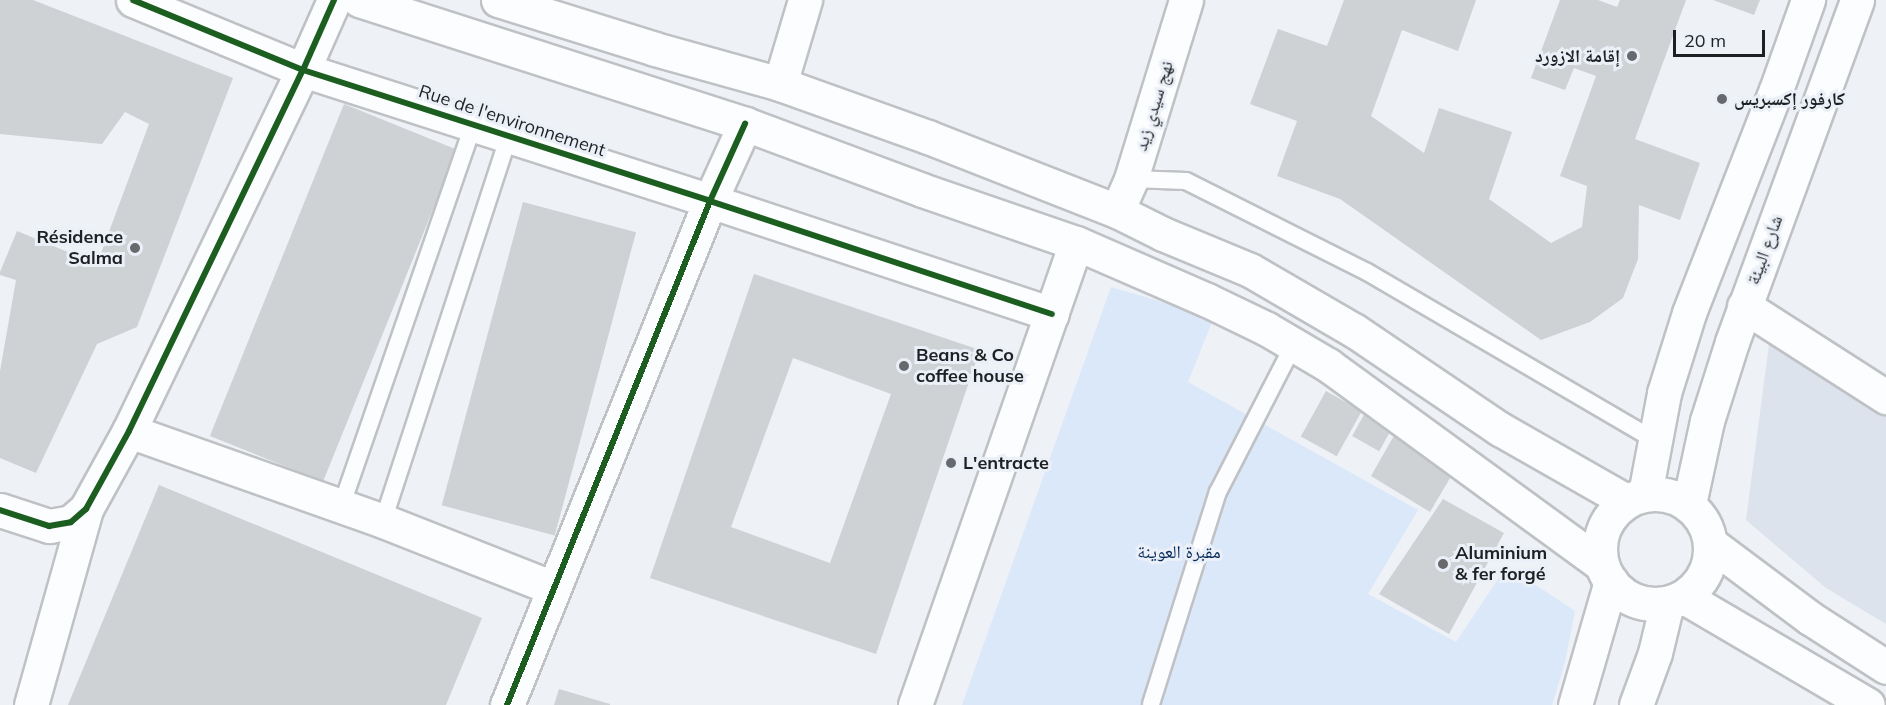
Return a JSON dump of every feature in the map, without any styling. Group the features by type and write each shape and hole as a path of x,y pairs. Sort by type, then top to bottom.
{"street":[{"name":"Rue de l'environnement","path":"133,0 303,70 1052,314"},
{"path":"31,705 86,509 129,431 303,70 334,0"},
{"path":"358,0 745,124 922,190 1076,243 1207,300 1294,344 1328,365 1606,573"},
{"path":"498,0 655,50 780,84 928,137 1117,211 1163,234 1250,270 1354,331 1500,429 1636,497 1668,494 1689,504 1704,521 1711,544 1709,565 1700,584 1676,600 1661,605 1635,602 1614,587 1606,573 1600,540 1609,518 1636,497 1654,440 1664,393 1689,313 1776,90 1808,0"},
{"path":"780,84 805,0"},
{"name":"نهج سيدي زيد","path":"1117,211 1131,179 1186,0"},
{"name":"شارع البيئة","path":"1689,504 1707,421 1744,306 1857,0"},
{"path":"507,705 710,201 745,124"},
{"path":"915,705 1076,243"},
{"path":"1744,306 1886,397"},
{"path":"129,431 383,522 553,588"},
{"path":"0,510 49,526 71,522 86,509"},
{"path":"1711,544 1810,618 1886,667"},
{"path":"1575,705 1606,573"},
{"path":"1636,705 1676,600"},
{"path":"1676,600 1868,705"}],"lane":[{"path":"342,507 474,124"},
{"path":"383,522 509,136"},
{"path":"1131,179 1186,181 1368,272 1654,440"},
{"path":"1151,704 1218,492 1294,344"}],"shaded area":[{"path":"1769,344 1886,415 1886,624 1826,588 1746,520"}],"green space":[{"name":"مقبرة العوينة","path":"1111,287 1214,317 1188,382 1418,510 1368,594 1456,642 1507,566 1575,611 1565,662 1552,705 962,705"}],"building":[{"name":"Résidence Salma","path":"0,0 33,0 233,78 137,327 97,344 36,473 0,458 0,371 16,280 0,275 0,272 17,231 97,264 149,124 125,112 102,144 0,134"},
{"path":"1344,0 1476,0 1458,51 1402,30 1371,116 1424,153 1439,108 1512,132 1489,199 1551,243 1582,227 1587,186 1560,176 1596,76 1574,68 1565,90 1531,78 1560,0 1598,0 1617,7 1620,0 1686,0 1635,139 1700,163 1680,220 1639,205 1638,259 1623,298 1590,322 1541,340 1340,199 1277,176 1297,121 1250,104 1278,29 1327,46"},
{"path":"1713,0 1760,0 1754,15"},
{"path":"344,104 457,150 323,482 210,436"},
{"path":"523,202 636,232 555,536 442,505"},
{"path":"754,274 980,350 876,654 650,578","holes":["793,358 891,394 830,563 731,527"]},
{"path":"1326,391 1362,411 1337,456 1301,436"},
{"path":"1371,402 1398,417 1379,451 1352,436"},
{"path":"1400,425 1456,468 1430,512 1371,476"},
{"path":"159,485 482,618 446,705 68,705"},
{"name":"Aluminium & fer forgé","path":"1443,499 1504,533 1449,634 1379,594"},
{"path":"559,689 610,704 610,705 554,705"}],"cycle path":[{"path":"133,0 303,70 710,201 745,124"},
{"path":"0,510 49,526 71,522 86,509 129,431 303,70 334,0"},
{"path":"507,705 710,201 1052,314"}],"place":[{"name":"إقامة الازورد","path":"1632,56"},
{"name":"كارفور إكسبريس","path":"1722,99"},
{"name":"Résidence Salma","path":"135,248"},
{"name":"Beans & Co coffee house","path":"904,366"},
{"name":"L'entracte","path":"951,463"},
{"name":"Aluminium & fer forgé","path":"1443,564"}]}
